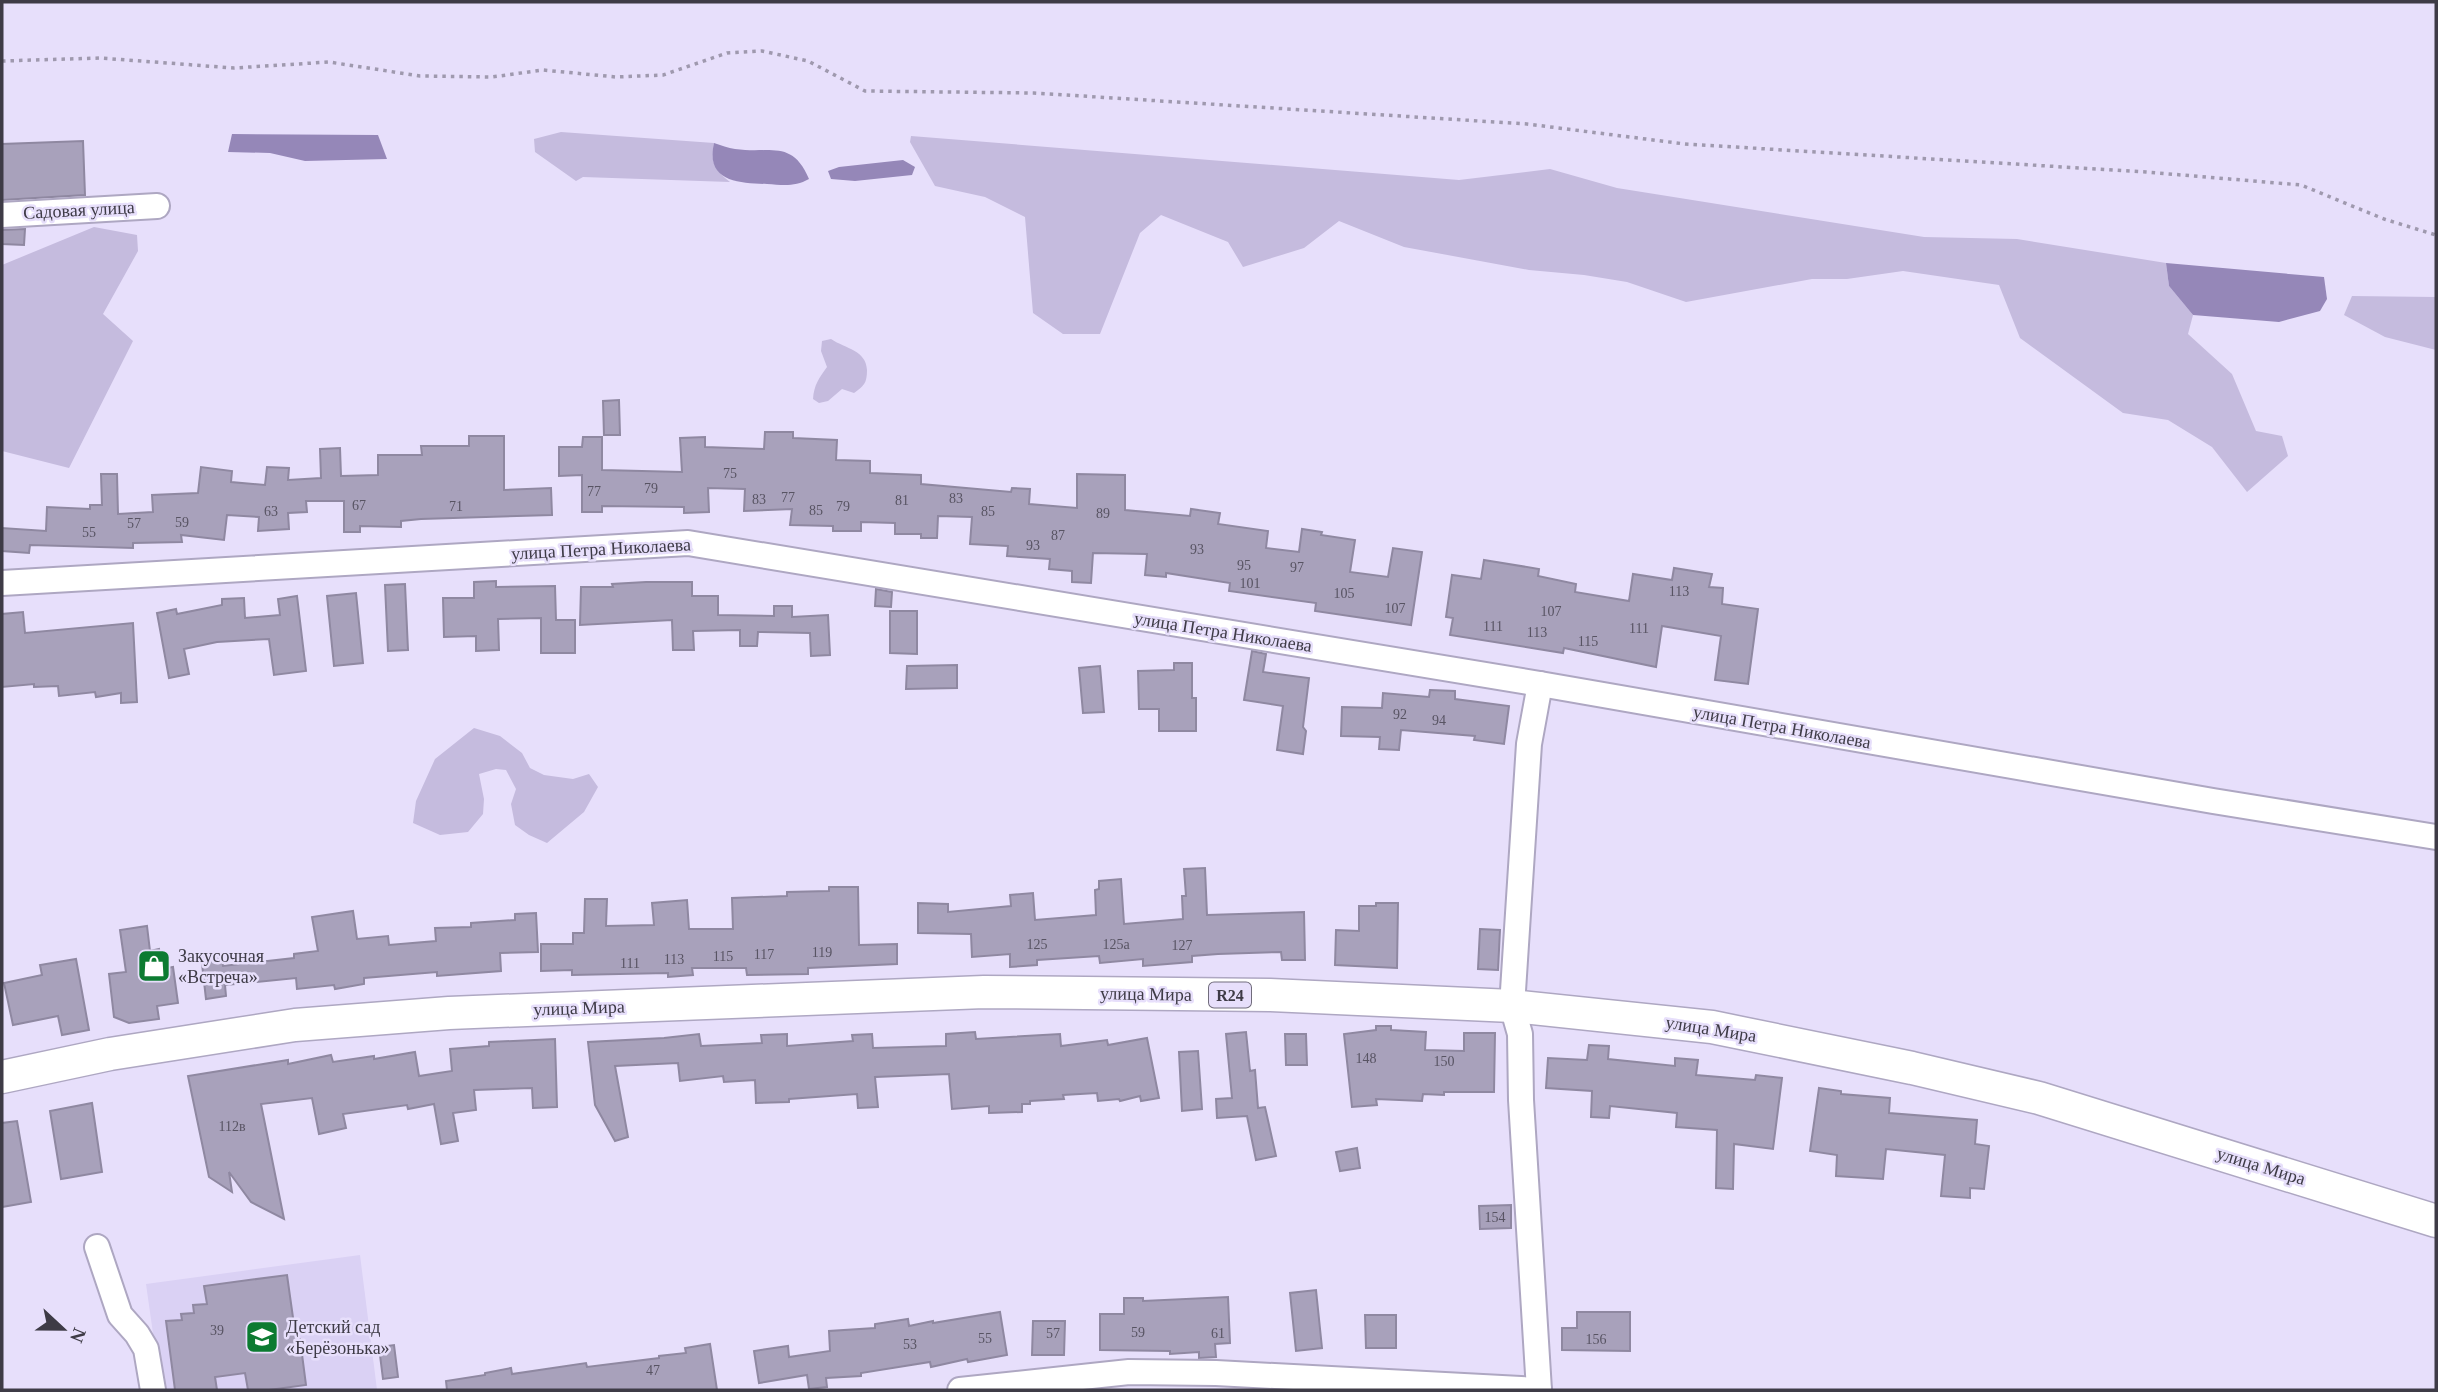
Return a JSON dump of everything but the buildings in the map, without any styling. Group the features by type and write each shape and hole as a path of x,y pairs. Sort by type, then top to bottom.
{"main road":[{"name":"улица Мира","path":"2,1077 110,1055 295,1025 449,1013 984,992 1270,995 1512,1006 1712,1027 1912,1068 2039,1098 2436,1221"}],"street":[{"name":"Садовая улица","path":"2,215 157,206"},
{"name":"улица Петра Николаева","path":"2,583 688,543 1540,684 2213,802 2436,837"},
{"path":"960,1390 1129,1372 1216,1373 1539,1390 1521,1100 1520,1034 1512,1006 1529,744 1540,684"},
{"path":"97,1247 120,1315 146,1349 153,1390"}],"path":[{"path":"2,61 100,58 234,68 329,62 420,76 492,77 543,71 616,77 663,75 727,53 762,51 808,61 865,91 1034,93 1527,124 1685,144 2146,172 2301,185 2384,219 2436,235"}],"shaded area":[{"path":"561,132 714,143 715,165 730,182 583,177 576,181 535,152 534,139"},
{"path":"232,134 378,135 387,159 305,161 270,153 228,152"},
{"path":"911,136 1459,180 1550,169 1617,188 1924,237 2017,239 2166,263 2169,286 2193,315 2188,334 2232,374 2256,431 2282,436 2288,456 2247,492 2212,447 2168,420 2123,413 2020,338 1999,285 1903,271 1847,279 1812,279 1686,302 1627,282 1529,270 1404,247 1339,221 1304,248 1243,267 1228,242 1161,215 1140,233 1100,334 1063,334 1033,313 1025,217 985,197 935,186 910,142"},
{"path":"714,143 735,149 787,153 802,166 809,179 784,185 746,183 727,178 719,173 715,166"},
{"path":"903,160 915,167 912,175 855,181 831,179 828,171 839,167"},
{"path":"94,227 137,235 138,251 103,314 133,341 69,468 2,451 2,265"},
{"path":"2166,263 2324,277 2327,299 2320,311 2279,322 2193,315 2169,286"},
{"path":"2352,296 2436,297 2436,350 2385,337 2344,315"},
{"path":"831,339 863,358 867,370 866,381 854,393 842,389 828,401 819,403 813,399 814,390 827,367 821,351 822,341"},
{"path":"474,728 500,736 522,753 530,768 544,775 573,779 589,774 598,787 584,812 547,843 529,835 515,825 511,804 516,789 506,770 496,769 479,774 484,799 483,814 468,832 440,835 413,823 416,801 435,759"},
{"name":"Детский сад «Берёзонька»","path":"360,1255 377,1390 161,1390 146,1284"}],"place":[{"name":"Закусочная «Встреча»","path":"154,966"},
{"name":"Детский сад «Берёзонька»","path":"262,1337"}]}
